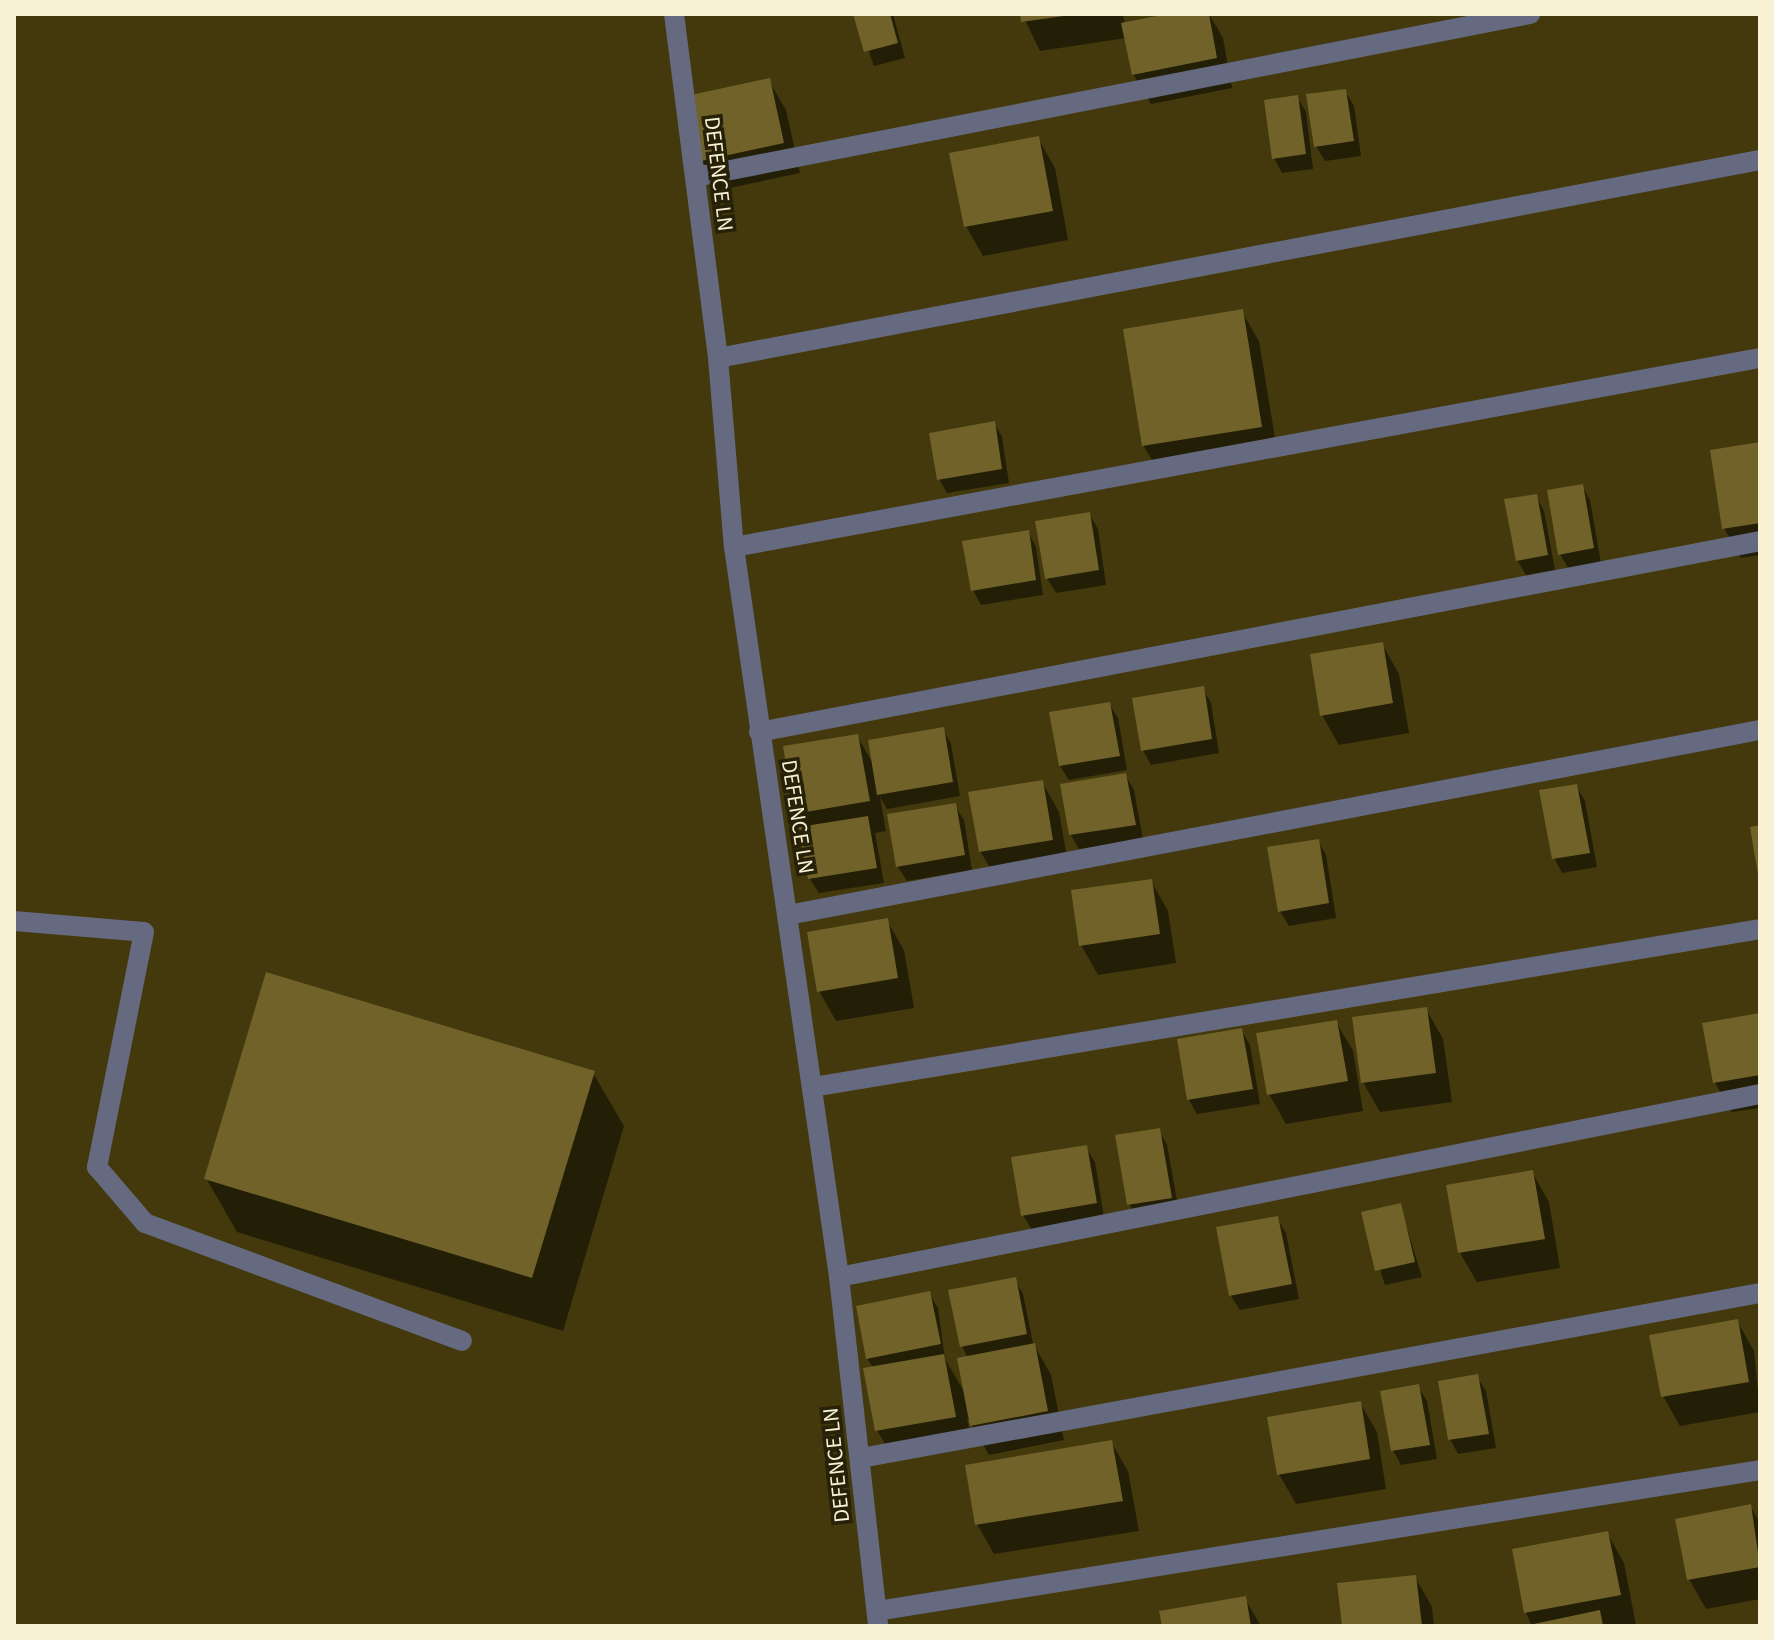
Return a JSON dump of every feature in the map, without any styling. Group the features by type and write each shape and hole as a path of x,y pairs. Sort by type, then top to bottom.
{"street":[{"name":"DEFENCE LN","path":"674,14 718,358 734,547 839,1277 878,1618"},
{"path":"695,177 1530,14"},
{"path":"718,358 1760,160"},
{"path":"734,547 1760,358"},
{"path":"759,732 1760,541"},
{"path":"788,915 1760,730"},
{"path":"14,921 144,932 97,1167 145,1223 462,1341"},
{"path":"813,1087 1760,929"},
{"path":"839,1277 1760,1094"},
{"path":"861,1458 1760,1293"},
{"path":"878,1618 1760,1470"}],"building":[{"path":"853,14 890,14 898,43 864,52"},
{"path":"1020,14 1064,14 1064,16 1021,22"},
{"path":"1167,14 1209,14 1217,58 1132,75 1121,23"},
{"path":"770,78 784,143 701,161 686,96"},
{"path":"1346,89 1354,141 1314,147 1306,94"},
{"path":"1298,95 1306,154 1272,159 1264,100"},
{"path":"1039,136 1053,211 964,227 949,153"},
{"path":"1243,309 1262,427 1142,446 1123,329"},
{"path":"995,421 1002,469 937,480 929,433"},
{"path":"1760,442 1760,523 1722,529 1710,450"},
{"path":"1583,484 1594,548 1558,555 1547,490"},
{"path":"1537,494 1548,555 1516,561 1504,499"},
{"path":"1090,512 1099,570 1045,579 1035,521"},
{"path":"1029,530 1036,580 971,591 962,541"},
{"path":"1383,642 1393,703 1320,716 1310,654"},
{"path":"1204,686 1212,739 1141,751 1132,698"},
{"path":"1110,702 1120,756 1059,766 1049,712"},
{"path":"944,727 953,782 877,795 868,740"},
{"path":"858,734 870,801 794,814 783,746"},
{"path":"1126,773 1136,825 1069,835 1060,784"},
{"path":"1043,780 1053,840 979,852 968,792"},
{"path":"1577,784 1590,853 1552,859 1539,790"},
{"path":"956,803 965,855 896,867 887,814"},
{"path":"868,816 877,868 808,879 799,827"},
{"path":"1760,825 1760,875 1758,875 1750,827"},
{"path":"1319,839 1329,903 1278,912 1267,847"},
{"path":"1152,879 1160,934 1079,946 1071,890"},
{"path":"888,918 898,978 817,992 807,932"},
{"path":"266,972 595,1071 532,1278 204,1179"},
{"path":"1427,1007 1436,1073 1361,1083 1352,1017"},
{"path":"1760,1013 1760,1075 1713,1083 1702,1023"},
{"path":"1337,1020 1348,1081 1267,1095 1256,1033"},
{"path":"1242,1028 1253,1089 1187,1100 1177,1039"},
{"path":"1160,1128 1172,1198 1127,1205 1115,1135"},
{"path":"1087,1145 1097,1203 1021,1216 1011,1157"},
{"path":"1533,1170 1545,1239 1458,1253 1446,1185"},
{"path":"1401,1203 1415,1262 1375,1271 1361,1212"},
{"path":"1278,1216 1292,1284 1229,1296 1216,1227"},
{"path":"1016,1277 1027,1334 960,1347 948,1290"},
{"path":"930,1291 941,1344 866,1359 856,1306"},
{"path":"1738,1319 1749,1382 1661,1397 1649,1335"},
{"path":"1035,1343 1048,1411 970,1426 957,1358"},
{"path":"944,1354 956,1417 875,1431 863,1368"},
{"path":"1478,1374 1489,1434 1448,1440 1438,1381"},
{"path":"1419,1384 1430,1445 1391,1451 1380,1391"},
{"path":"1361,1401 1370,1459 1277,1475 1267,1417"},
{"path":"1112,1440 1123,1501 975,1525 965,1465"},
{"path":"1751,1504 1760,1567 1687,1580 1675,1519"},
{"path":"1608,1531 1621,1595 1524,1613 1512,1549"},
{"path":"1416,1575 1422,1626 1342,1626 1337,1583"},
{"path":"1246,1596 1251,1626 1162,1626 1159,1611"},
{"path":"1600,1610 1603,1626 1529,1625"}]}
